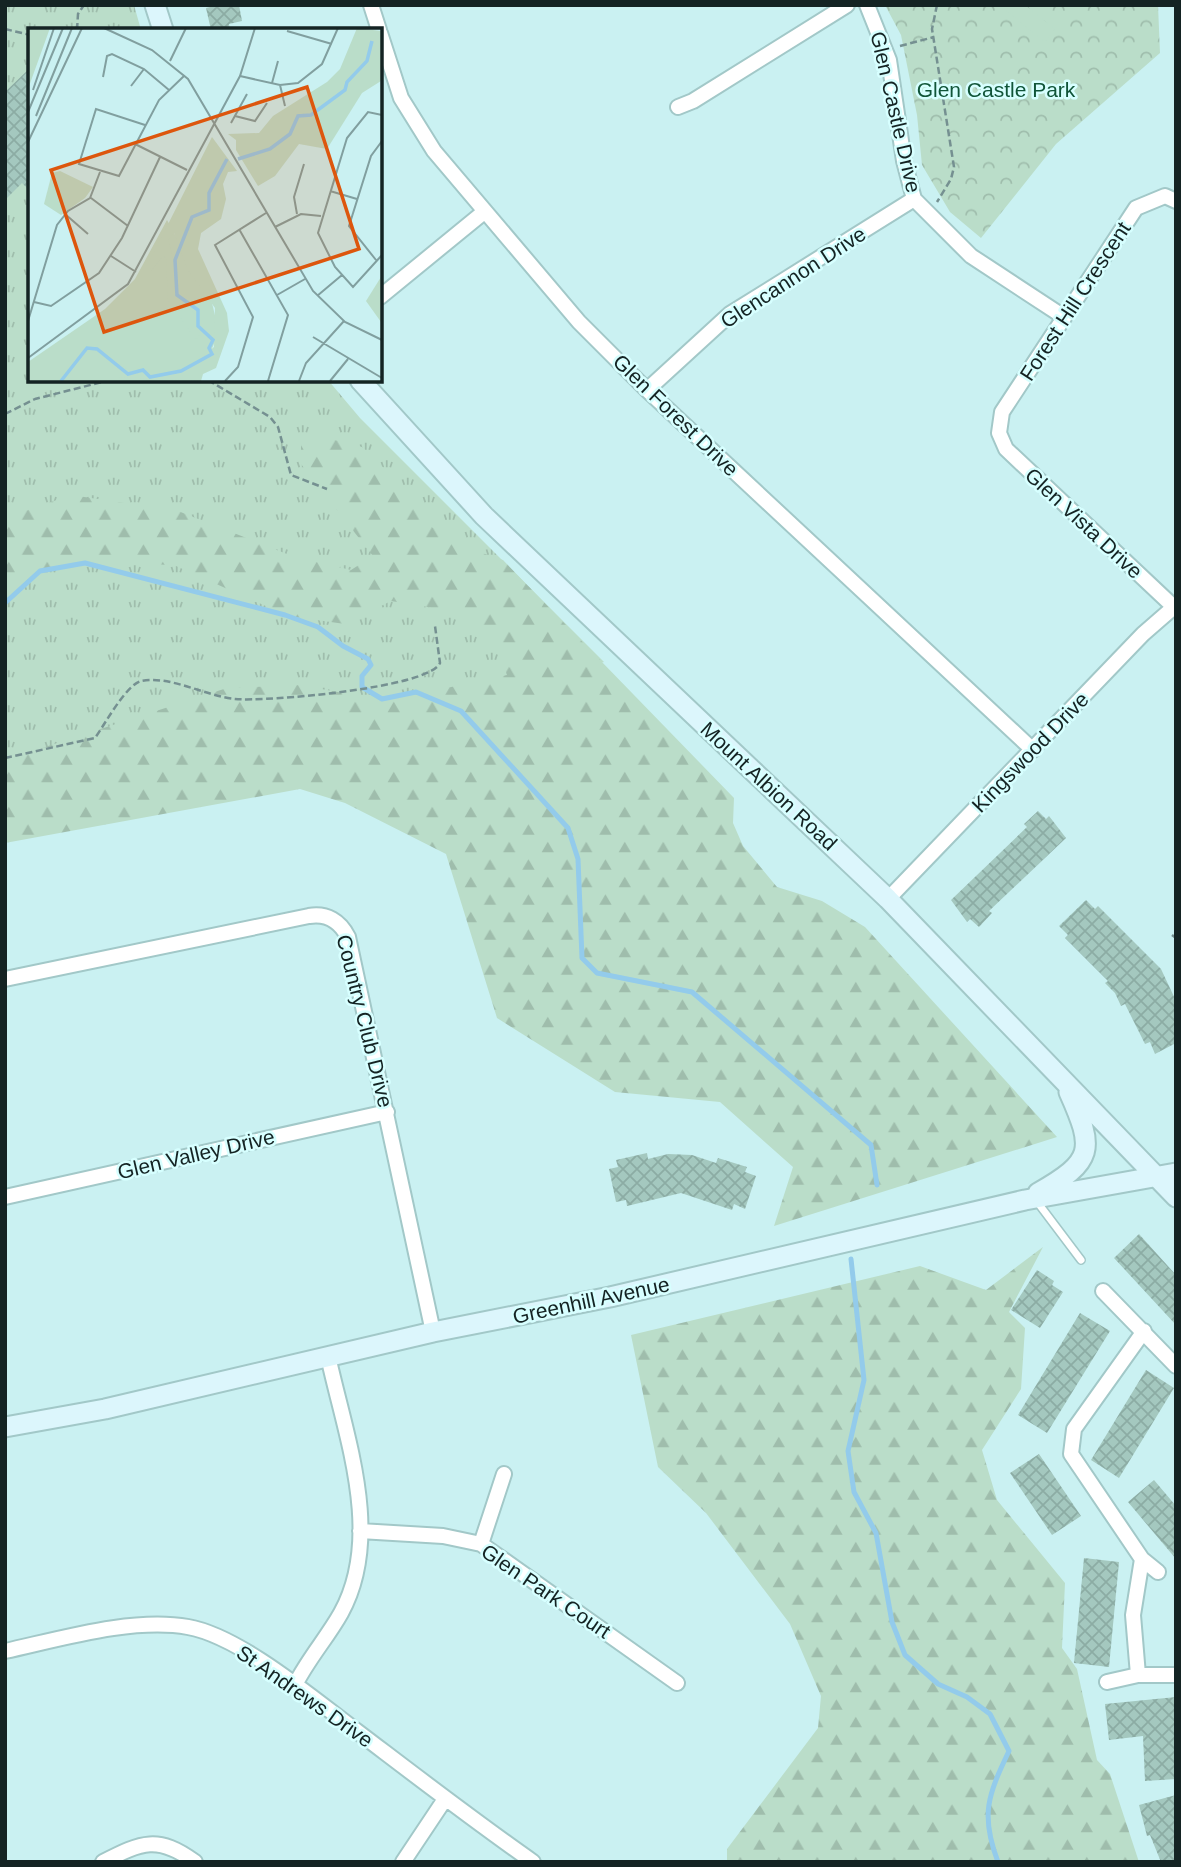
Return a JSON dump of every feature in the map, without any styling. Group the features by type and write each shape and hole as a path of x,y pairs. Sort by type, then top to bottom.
{"street":[{"path":"155,5 162,28"},
{"name":"Glen Forest Drive","path":"372,5 378,28"},
{"path":"678,107 693,101 847,5"},
{"name":"Glen Castle Drive","path":"867,5 885,50 914,199 971,256 1064,317"},
{"name":"Glen Forest Drive","path":"382,41 401,98 434,151 579,322 647,390 1033,750"},
{"name":"Forest Hill Crescent","path":"999,433 1002,412 1136,208 1165,196 1176,201"},
{"name":"Glencannon Drive","path":"647,390 730,314 914,199"},
{"path":"382,294 484,212"},
{"name":"Mount Albion Road","path":"361,382 484,516 888,899 1065,1082 1167,1175 1176,1197"},
{"name":"Glen Vista Drive","path":"999,433 1006,449 1175,608"},
{"name":"Kingswood Drive","path":"888,899 1143,634 1175,608"},
{"name":"Country Club Drive","path":"5,979 320,915 336,920 348,937 433,1332"},
{"path":"1030,1200 1078,1166 1086,1150 1083,1123 1065,1082"},
{"name":"Glen Valley Drive","path":"5,1197 387,1112"},
{"name":"Greenhill Avenue","path":"5,1427 105,1409 433,1332 635,1292 1030,1200 1167,1175"},
{"path":"1103,1291 1176,1366"},
{"path":"1144,1331 1074,1429 1071,1454 1142,1559 1158,1572"},
{"path":"295,1685 309,1657 341,1612 353,1583 360,1531 359,1499 328,1356"},
{"path":"481,1544 504,1474"},
{"name":"Glen Park Court","path":"360,1531 443,1536 481,1544 677,1683"},
{"path":"1139,1675 1133,1615 1142,1559"},
{"name":"St Andrews Drive","path":"5,1651 133,1626 163,1624 191,1627 222,1638 295,1685 533,1862"},
{"path":"1108,1682 1139,1675 1176,1675"},
{"path":"403,1862 446,1799"},
{"path":"103,1862 152,1842 173,1846 195,1862"}],"lane":[{"path":"1030,1200 1081,1260"}],"path":[{"path":"77,28 78,14 84,5"},
{"path":"929,214 946,190 954,167 934,37 937,5"},
{"path":"5,29 28,35"},
{"path":"885,50 934,37"},
{"path":"5,414 35,399 102,382"},
{"path":"211,382 270,417 278,427 290,475 327,489"},
{"path":"5,758 95,738 128,690 139,681 177,683 194,691 235,699 285,700 373,687 431,674 440,663 435,626"}],"green space":[{"path":"5,5 134,5 140,28 28,28 28,382 330,382 360,418 604,662 362,725 5,765"},
{"name":"Glen Castle Park","path":"885,5 1158,5 1160,53 1056,144 981,238 950,212 922,165 917,115 901,35"},
{"path":"999,5 1025,5 1055,29 1045,42"},
{"path":"323,437 362,447 390,474 427,524 464,547 503,560 734,798 733,823 743,846 777,887 822,901 865,927 1057,1137 774,1226 793,1167 720,1102 615,1092 497,1018 446,854 345,803 300,789 5,843 5,760 227,688 300,685 386,701 507,675 495,644 470,619 428,607 391,601 345,624 288,616 176,566 78,556 5,595 5,518 71,495 178,511 292,556 351,570 373,556 301,464 301,441"},
{"path":"1043,1247 1009,1312 1025,1328 1021,1389 982,1450 997,1500 1065,1583 1062,1648 1077,1669 1097,1760 1110,1774 1139,1862 727,1862 727,1849 818,1728 821,1696 790,1624 706,1513 658,1467 631,1335 920,1266 986,1290"}],"building":[{"path":"239,5 242,21 229,24 230,28 211,28 206,8"},
{"path":"28,70 28,189 22,183 5,200 5,92"},
{"path":"1038,811 1046,819 1049,816 1066,838 989,911 992,913 979,927 970,919 967,922 951,900 1027,827 1024,824"},
{"path":"1086,900 1095,909 1098,906 1161,969 1176,1001 1176,1043 1155,1054 1150,1042 1145,1044 1125,1004 1121,1006 1115,993 1105,983 1108,981 1065,938 1068,935 1059,926"},
{"path":"647,1153 648,1159 668,1154 692,1155 716,1163 718,1158 747,1167 745,1172 756,1176 745,1209 734,1204 732,1210 681,1193 627,1206 626,1200 616,1202 609,1169 618,1167 616,1160"},
{"path":"1139,1234 1176,1275 1176,1325 1114,1258"},
{"path":"1037,1270 1054,1281 1052,1285 1063,1292 1040,1328 1011,1310"},
{"path":"1080,1313 1110,1331 1047,1433 1018,1415"},
{"path":"1146,1370 1174,1388 1119,1478 1091,1460"},
{"path":"1039,1454 1081,1516 1052,1535 1010,1473"},
{"path":"1154,1480 1176,1506 1176,1559 1128,1502"},
{"path":"1084,1558 1119,1562 1109,1667 1074,1663"},
{"path":"1176,1697 1176,1779 1145,1781 1143,1736 1109,1740 1105,1704"},
{"path":"1176,1795 1176,1862 1161,1862 1150,1835 1147,1836 1139,1805"}],"waterway":[{"path":"5,603 40,571 85,563 285,615 318,627 343,646 368,659 371,665 362,676 362,687 382,699 416,692 461,711 568,828 578,859 582,958 597,973 692,992 871,1145 877,1185"},
{"path":"851,1259 864,1380 848,1451 854,1492 876,1533 892,1622 905,1655 938,1684 967,1697 990,1714 1009,1751 996,1780 989,1805 989,1831 998,1862"}]}
